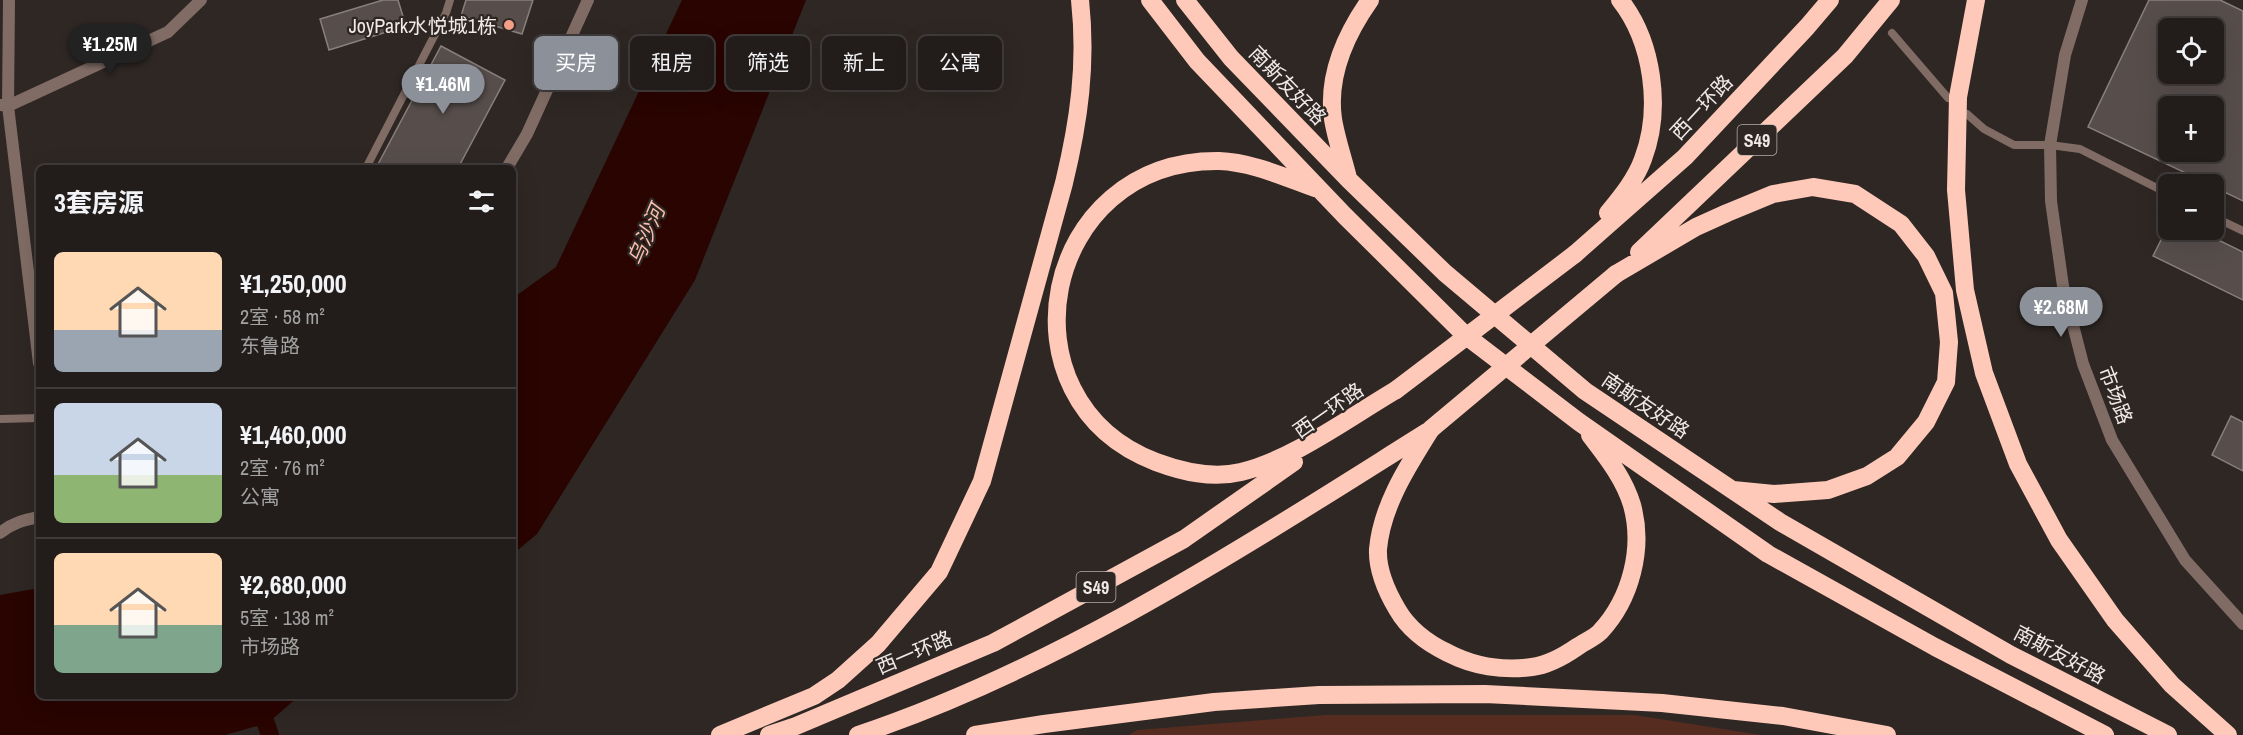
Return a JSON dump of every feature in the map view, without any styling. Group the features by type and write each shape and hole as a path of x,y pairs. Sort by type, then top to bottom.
{"highway":[{"path":"720,735 814,696 838,680 878,644 939,572 982,481 1064,183 1076,134 1082,85 1080,0"},
{"path":"1150,0 1197,61 1320,189 1466,335 1580,422 1768,554 1935,647 2105,735"},
{"name":"南斯友好路","path":"1185,0 1231,58 1349,180 1445,273 1585,392 1780,522 2001,649 2168,735"},
{"path":"1349,180 1333,117 1334,82 1340,54 1354,22 1370,0"},
{"path":"1575,254 1625,193 1643,160 1651,129 1650,69 1643,41 1632,15 1620,0"},
{"name":"西一环路","path":"769,735 796,726 993,643 1184,539 1396,390 1575,254 1685,157 1830,0"},
{"name":"S49","path":"858,735 919,715 1059,650 1228,557 1431,429 1616,274 1845,56 1891,0"},
{"path":"1976,0 1958,97 1956,190 1965,290 1984,374 2018,464 2059,540 2115,620 2172,685 2228,735"},
{"path":"1320,189 1258,168 1220,161 1189,163 1160,170 1134,182 1110,198 1088,221 1068,255 1058,295 1058,342 1068,378 1084,409 1108,433 1138,455 1172,468 1206,475 1239,473 1277,461 1396,390"},
{"path":"1616,274 1696,227 1727,213 1773,194 1813,187 1855,194 1901,224 1926,256 1944,293 1949,342 1946,382 1926,422 1897,457 1867,476 1828,490 1774,494 1730,489"},
{"path":"1431,429 1403,475 1386,514 1378,551 1385,589 1403,620 1428,643 1464,661 1497,668 1533,667 1564,656 1599,632 1622,600 1633,570 1637,535 1632,504 1616,469 1580,422"},
{"path":"975,735 1214,702 1319,695 1485,694 1662,703 1783,716 1887,735"}],"street":[{"path":"9,0 4,105 36,341"},
{"path":"4,105 168,32 201,0"},
{"path":"509,165 527,134 588,0"},
{"name":"市场路","path":"2082,0 2065,55 2050,145 2051,201 2063,286 2083,364 2112,440 2185,560 2243,624"},
{"path":"0,533 23,520 36,518"}],"lane":[{"path":"368,165 450,0"},
{"path":"1892,33 1948,98"},
{"path":"1967,114 1984,129 2014,145 2050,145 2080,149 2158,188"},
{"path":"2224,222 2243,231"},
{"path":"0,419 36,418"}],"shaded area":[{"path":"1325,715 1635,715 1761,735 1129,735 1137,730"}],"water":[{"name":"乌沙河","path":"682,0 806,0 792,36 726,36 726,90 770,90 695,280 537,534 516,552 516,296 556,267 640,90 714,90 714,36 665,36"},
{"path":"36,589 36,699 296,699 268,723 225,735 0,735 0,595"}],"building":[{"path":"383,0 398,0 406,26 329,50 320,19"},
{"name":"JoyPark水悦城1栋","path":"466,0 533,0 522,34 461,16"},
{"path":"2149,0 2220,0 2243,11 2243,201 2224,192 2224,174 2188,174 2162,162 2224,162 2224,96 2158,96 2158,160 2088,127"},
{"path":"441,46 505,80 460,165 378,165"},
{"path":"2161,240 2218,240 2243,252 2243,300 2153,256"},
{"path":"2231,416 2243,422 2243,471 2212,455"}],"waterway":[{"path":"257,699 270,735"}],"place":[{"name":"JoyPark水悦城1栋","path":"509,25"}]}
